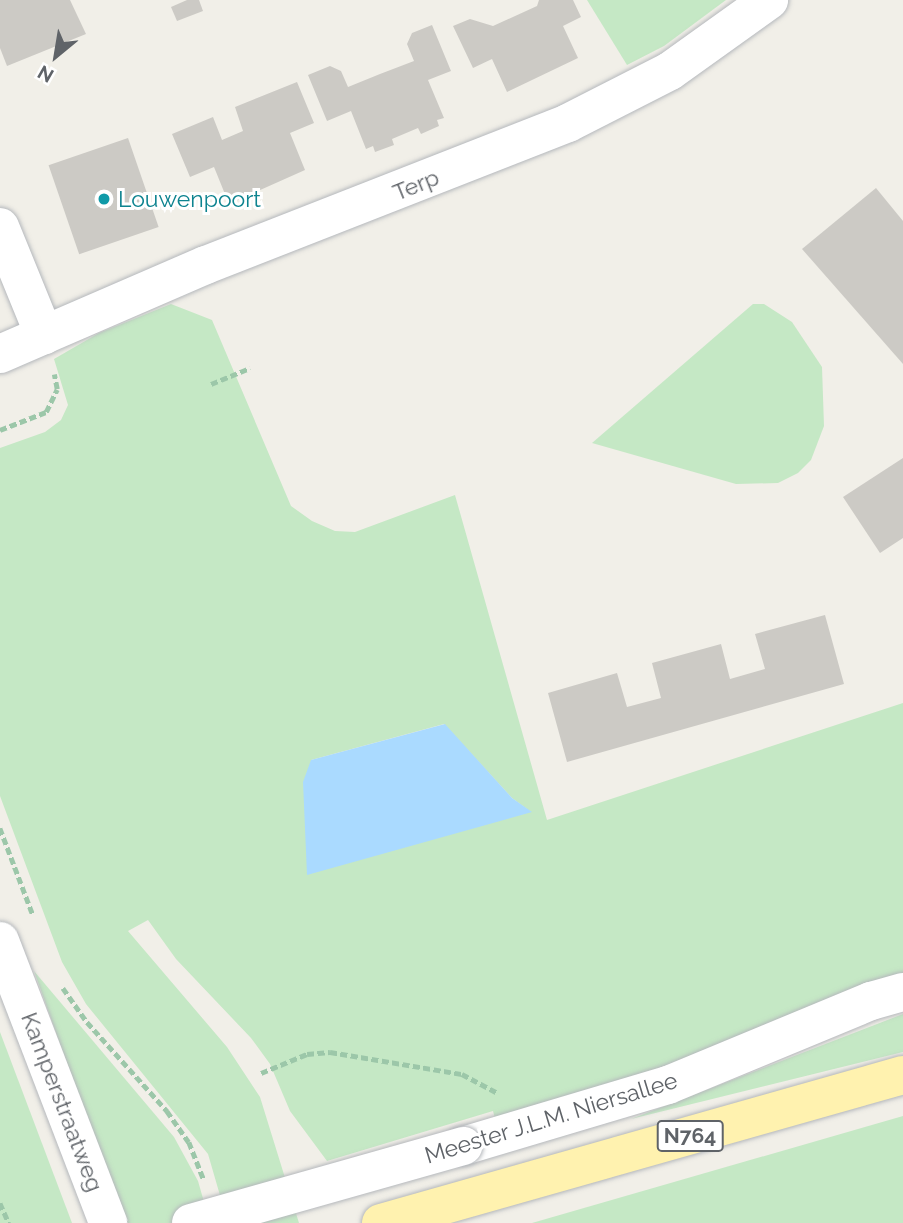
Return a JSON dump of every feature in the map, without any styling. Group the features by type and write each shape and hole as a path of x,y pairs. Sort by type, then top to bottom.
{"main road":[{"name":"N764","path":"382,1223 903,1075"}],"street":[{"name":"Terp","path":"0,354 206,265 568,123 670,71 769,0"},
{"path":"0,227 44,335"},
{"name":"Kamperstraatweg","path":"0,941 108,1223"},
{"name":"Meester J.L.M. Niersallee","path":"191,1223 668,1085 871,1001 903,992"}],"path":[{"path":"0,430 46,412 57,389 44,335"},
{"path":"211,384 250,368"},
{"path":"0,828 33,917"},
{"path":"59,978 87,1022 189,1142 206,1187"},
{"path":"261,1073 307,1054 359,1055 379,1063 462,1074 502,1096"},
{"path":"0,1203 9,1223"}],"green space":[{"path":"587,0 726,0 664,46 627,65"},
{"path":"171,304 212,320 291,506 312,521 335,531 355,532 455,495 547,820 903,703 903,978 566,1103 496,1122 493,1111 327,1161 290,1111 270,1064 251,1038 176,959 148,920 128,931 227,1047 260,1097 299,1223 228,1223 208,1154 86,1004 62,962 0,796 0,448 45,432 61,420 68,405 54,359 99,333","holes":["444,724 512,798 531,812 311,760"]},
{"path":"753,304 764,304 792,322 822,367 824,426 811,460 798,473 778,483 736,484 592,443"},
{"path":"34,971 174,1137 198,1181 210,1223 124,1223"},
{"path":"903,1014 903,1052 631,1119"},
{"path":"0,1032 72,1223 0,1223"},
{"path":"903,1116 903,1223 532,1223"}],"water":[{"path":"445,724 512,798 532,812 307,875 303,782 311,760"}],"building":[{"path":"0,0 70,0 86,34 7,66 0,48"},
{"path":"187,0 199,0 203,11 177,21 171,7"},
{"path":"539,0 573,0 581,17 563,26 578,58 507,92 492,59 473,68 453,26 470,19 493,26 537,6"},
{"path":"432,25 451,71 428,80 444,118 437,120 439,126 421,134 418,128 392,139 394,145 375,152 373,146 366,149 351,111 327,121 308,75 330,66 341,71 348,87 414,61 407,44 412,33"},
{"path":"297,82 314,123 290,133 305,170 229,204 214,167 190,177 172,134 213,117 222,140 243,131 235,107"},
{"name":"Louwenpoort","path":"128,138 159,227 79,254 49,165"},
{"path":"876,188 903,221 903,364 802,249"},
{"path":"903,458 903,538 880,553 843,497"},
{"path":"825,615 844,684 567,762 548,693 617,673 627,707 661,698 652,663 721,644 730,679 765,669 755,634"}],"place":[{"name":"Louwenpoort","path":"104,199"}]}
